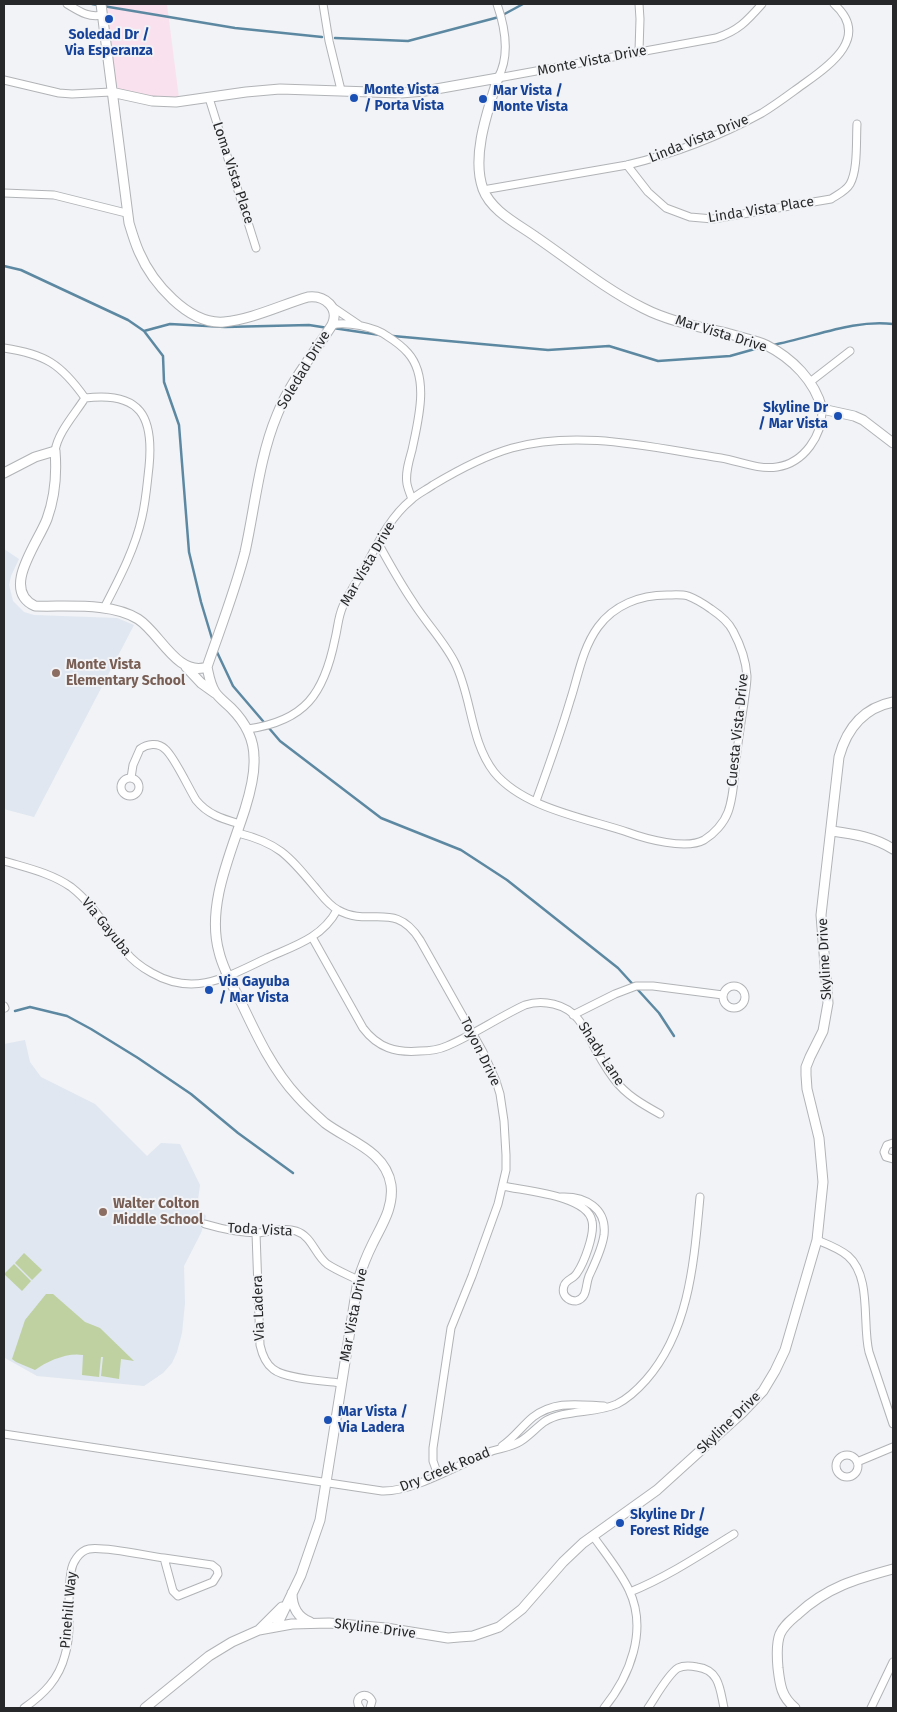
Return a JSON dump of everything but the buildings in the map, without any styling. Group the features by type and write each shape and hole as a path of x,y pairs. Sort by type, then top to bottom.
{"street":[{"path":"67,4 87,15 102,15"},
{"path":"101,4 126,213 137,247 153,275 170,296 186,310 207,321 230,321 314,296 326,300 331,306 361,326"},
{"path":"323,4 329,41 341,90"},
{"path":"483,190 480,170 483,134 498,78 503,70 505,44 503,20 497,4"},
{"path":"639,4 639,51"},
{"name":"Monte Vista Drive","path":"111,92 164,102 183,102 262,90 341,90 401,93 424,91 716,38 726,35 743,25 762,4"},
{"name":"Linda Vista Drive","path":"483,190 627,165 666,154 728,130 747,120 774,105 829,66 841,52 848,33 848,24 845,16 834,4"},
{"path":"4,80 59,93 111,92"},
{"name":"Loma Vista Place","path":"209,98 256,248"},
{"name":"Linda Vista Place","path":"627,165 648,192 666,208 690,217 713,219 831,199 850,185 854,172 857,124"},
{"name":"Mar Vista Drive","path":"276,1626 301,1575 320,1520 358,1280 366,1258 389,1210 391,1186 389,1176 379,1158 325,1122 288,1086 270,1060 228,976 218,950 214,916 220,888 239,828 254,770 254,748 248,729 268,726 284,720 302,710 312,698 326,671 338,620 344,605 378,543 397,514 412,499 466,466 496,453 533,443 553,440 605,440 734,460 762,468 779,467 796,459 812,444 822,421 819,397 810,382 791,362 767,345 674,320 630,301 501,212 483,190"},
{"path":"4,193 54,195 126,213"},
{"name":"Soledad Drive","path":"207,667 226,618 244,553 267,446 277,415 297,376 332,325 335,316 331,306"},
{"path":"332,325 340,323 381,331 409,354 416,370 420,393 420,408 407,471 407,484 412,499"},
{"path":"4,348 25,351 49,361 66,373 85,398"},
{"path":"810,382 850,351"},
{"path":"85,398 110,396 131,403 139,408 149,428 150,439 147,489 142,519 127,561 104,608"},
{"path":"85,398 56,445 55,491 47,520 22,569 19,580 22,595 36,606 104,608 132,616 143,623 201,683 230,707 248,729"},
{"path":"822,409 854,416 863,420 893,443"},
{"path":"4,473 35,457 55,451"},
{"name":"Cuesta Vista Drive","path":"378,543 413,603 455,663 467,695 478,741 490,766 508,786 536,802 576,817 635,835 668,842 693,844 711,836 721,825 728,811 747,677 744,658 735,633 727,622 703,604 688,597 674,595 654,595 636,599 624,604 605,619 591,638 582,659 563,725 536,802"},
{"path":"184,665 195,669 207,667 212,687 216,694"},
{"name":"Skyline Drive","path":"145,1708 209,1656 232,1642 259,1630 276,1626 313,1623 386,1628 448,1638 473,1636 499,1628 522,1609 563,1562 593,1536 657,1490 763,1391 785,1350 817,1240 823,1182 819,1138 807,1089 806,1066 823,1031 828,1002 821,915 832,831 838,764 845,740 851,728 862,715 879,706 893,702"},
{"path":"131,778 133,766 140,749 149,744 160,746 169,753 201,806 214,815 284,852 324,898 337,910"},
{"path":"832,831 862,835 893,849"},
{"name":"Via Gayuba","path":"4,861 47,874 70,887 88,903 130,957 142,967 157,976 174,982 194,985 228,976 312,937 326,926 337,910"},
{"name":"Toyon Drive","path":"337,910 362,916 394,917 406,922 420,940 483,1052 500,1094 506,1135 506,1170 503,1186 472,1276 451,1328 433,1448 433,1460 438,1474"},
{"name":"Shady Lane","path":"312,937 363,1028 382,1046 397,1052 429,1051 447,1046 517,1008 533,1002 550,1003 573,1015 582,1025 620,1086 634,1099 660,1114"},
{"path":"573,1015 623,990 636,986 653,986 723,995"},
{"path":"893,1143 887,1145 884,1150 886,1157 893,1159"},
{"path":"503,1186 561,1198 584,1208 588,1212 592,1222 591,1239 579,1270 564,1286 566,1297 576,1301 585,1295 587,1281 603,1241 604,1227 600,1214 590,1203 576,1197 561,1198"},
{"name":"Dry Creek Road","path":"4,1434 389,1491 403,1489 493,1451 518,1443 542,1424 553,1418 604,1409 627,1398 641,1385 659,1363 671,1342 684,1304 690,1281 700,1197"},
{"name":"Toda Vista","path":"205,1224 229,1230 256,1233 285,1229 298,1232 309,1240 317,1254 327,1264 358,1280"},
{"name":"Via Ladera","path":"256,1233 260,1345 264,1358 272,1369 286,1375 342,1384"},
{"path":"817,1240 848,1256 857,1267 864,1288 868,1352 893,1424"},
{"path":"857,1462 893,1447"},
{"path":"630,1592 684,1566 734,1534"},
{"path":"593,1536 630,1592 637,1620 635,1649 625,1675 604,1708"},
{"name":"Pinehill Way","path":"24,1708 47,1690 61,1669 68,1644 70,1571 77,1557 88,1549 102,1549 164,1558 212,1565 217,1569 218,1574 213,1582 178,1596 173,1591 164,1558"},
{"path":"795,1708 783,1696 780,1687 777,1646 780,1634 785,1626 810,1603 832,1589 863,1577 893,1569"},
{"path":"292,1593 294,1607 298,1614 313,1623"},
{"path":"259,1630 278,1612 292,1593"},
{"path":"871,1708 893,1662"},
{"path":"648,1708 674,1672 683,1667 692,1666 708,1670 718,1680 724,1708"},
{"path":"360,1708 358,1700 363,1695 368,1695 372,1699 372,1708"}],"shaded area":[{"path":"101,4 167,4 179,98 134,94 108,86"},
{"name":"Monte Vista Elementary School","path":"4,549 19,559 9,585 13,601 24,612 34,615 117,618 134,625 34,817 4,809"},
{"name":"Walter Colton Middle School","path":"25,1040 30,1062 41,1077 95,1104 147,1156 161,1143 180,1144 200,1185 197,1207 206,1216 201,1233 184,1266 185,1303 182,1333 177,1352 172,1363 163,1373 144,1386 37,1376 4,1356 4,1044"}],"green space":[{"path":"24,1253 42,1270 32,1280 15,1263"},
{"path":"14,1264 31,1281 22,1291 4,1274"},
{"path":"46,1294 53,1294 85,1322 100,1328 134,1361 121,1359 119,1379 101,1376 103,1357 101,1357 99,1377 82,1375 83,1355 77,1354 58,1358 45,1363 35,1370 12,1359 25,1320"}],"waterway":[{"path":"92,4 98,5"},
{"path":"335,38 408,41 499,17 523,4"},
{"path":"103,6 235,28 322,37"},
{"path":"4,266 21,270 128,320 144,331 163,356 164,382 179,425 189,552 213,642"},
{"path":"144,331 170,324 225,327 309,325 328,328"},
{"path":"772,345 863,324 893,324"},
{"path":"333,328 380,335"},
{"path":"393,336 548,350 609,346 658,361 730,356 762,347"},
{"path":"216,650 233,686 280,741 381,818 461,850 507,880 618,968 659,1013 674,1036"},
{"path":"15,1011 30,1007 67,1016 91,1029 191,1094 238,1133 293,1173"}],"place":[{"name":"Soledad Dr / Via Esperanza","path":"109,19"},
{"name":"Monte Vista / Porta Vista","path":"354,98"},
{"name":"Mar Vista / Monte Vista","path":"483,99"},
{"name":"Skyline Dr / Mar Vista","path":"838,416"},
{"name":"Monte Vista Elementary School","path":"56,673"},
{"name":"Via Gayuba / Mar Vista","path":"209,990"},
{"name":"Walter Colton Middle School","path":"103,1212"},
{"name":"Mar Vista / Via Ladera","path":"328,1420"},
{"name":"Skyline Dr / Forest Ridge","path":"620,1523"}]}
